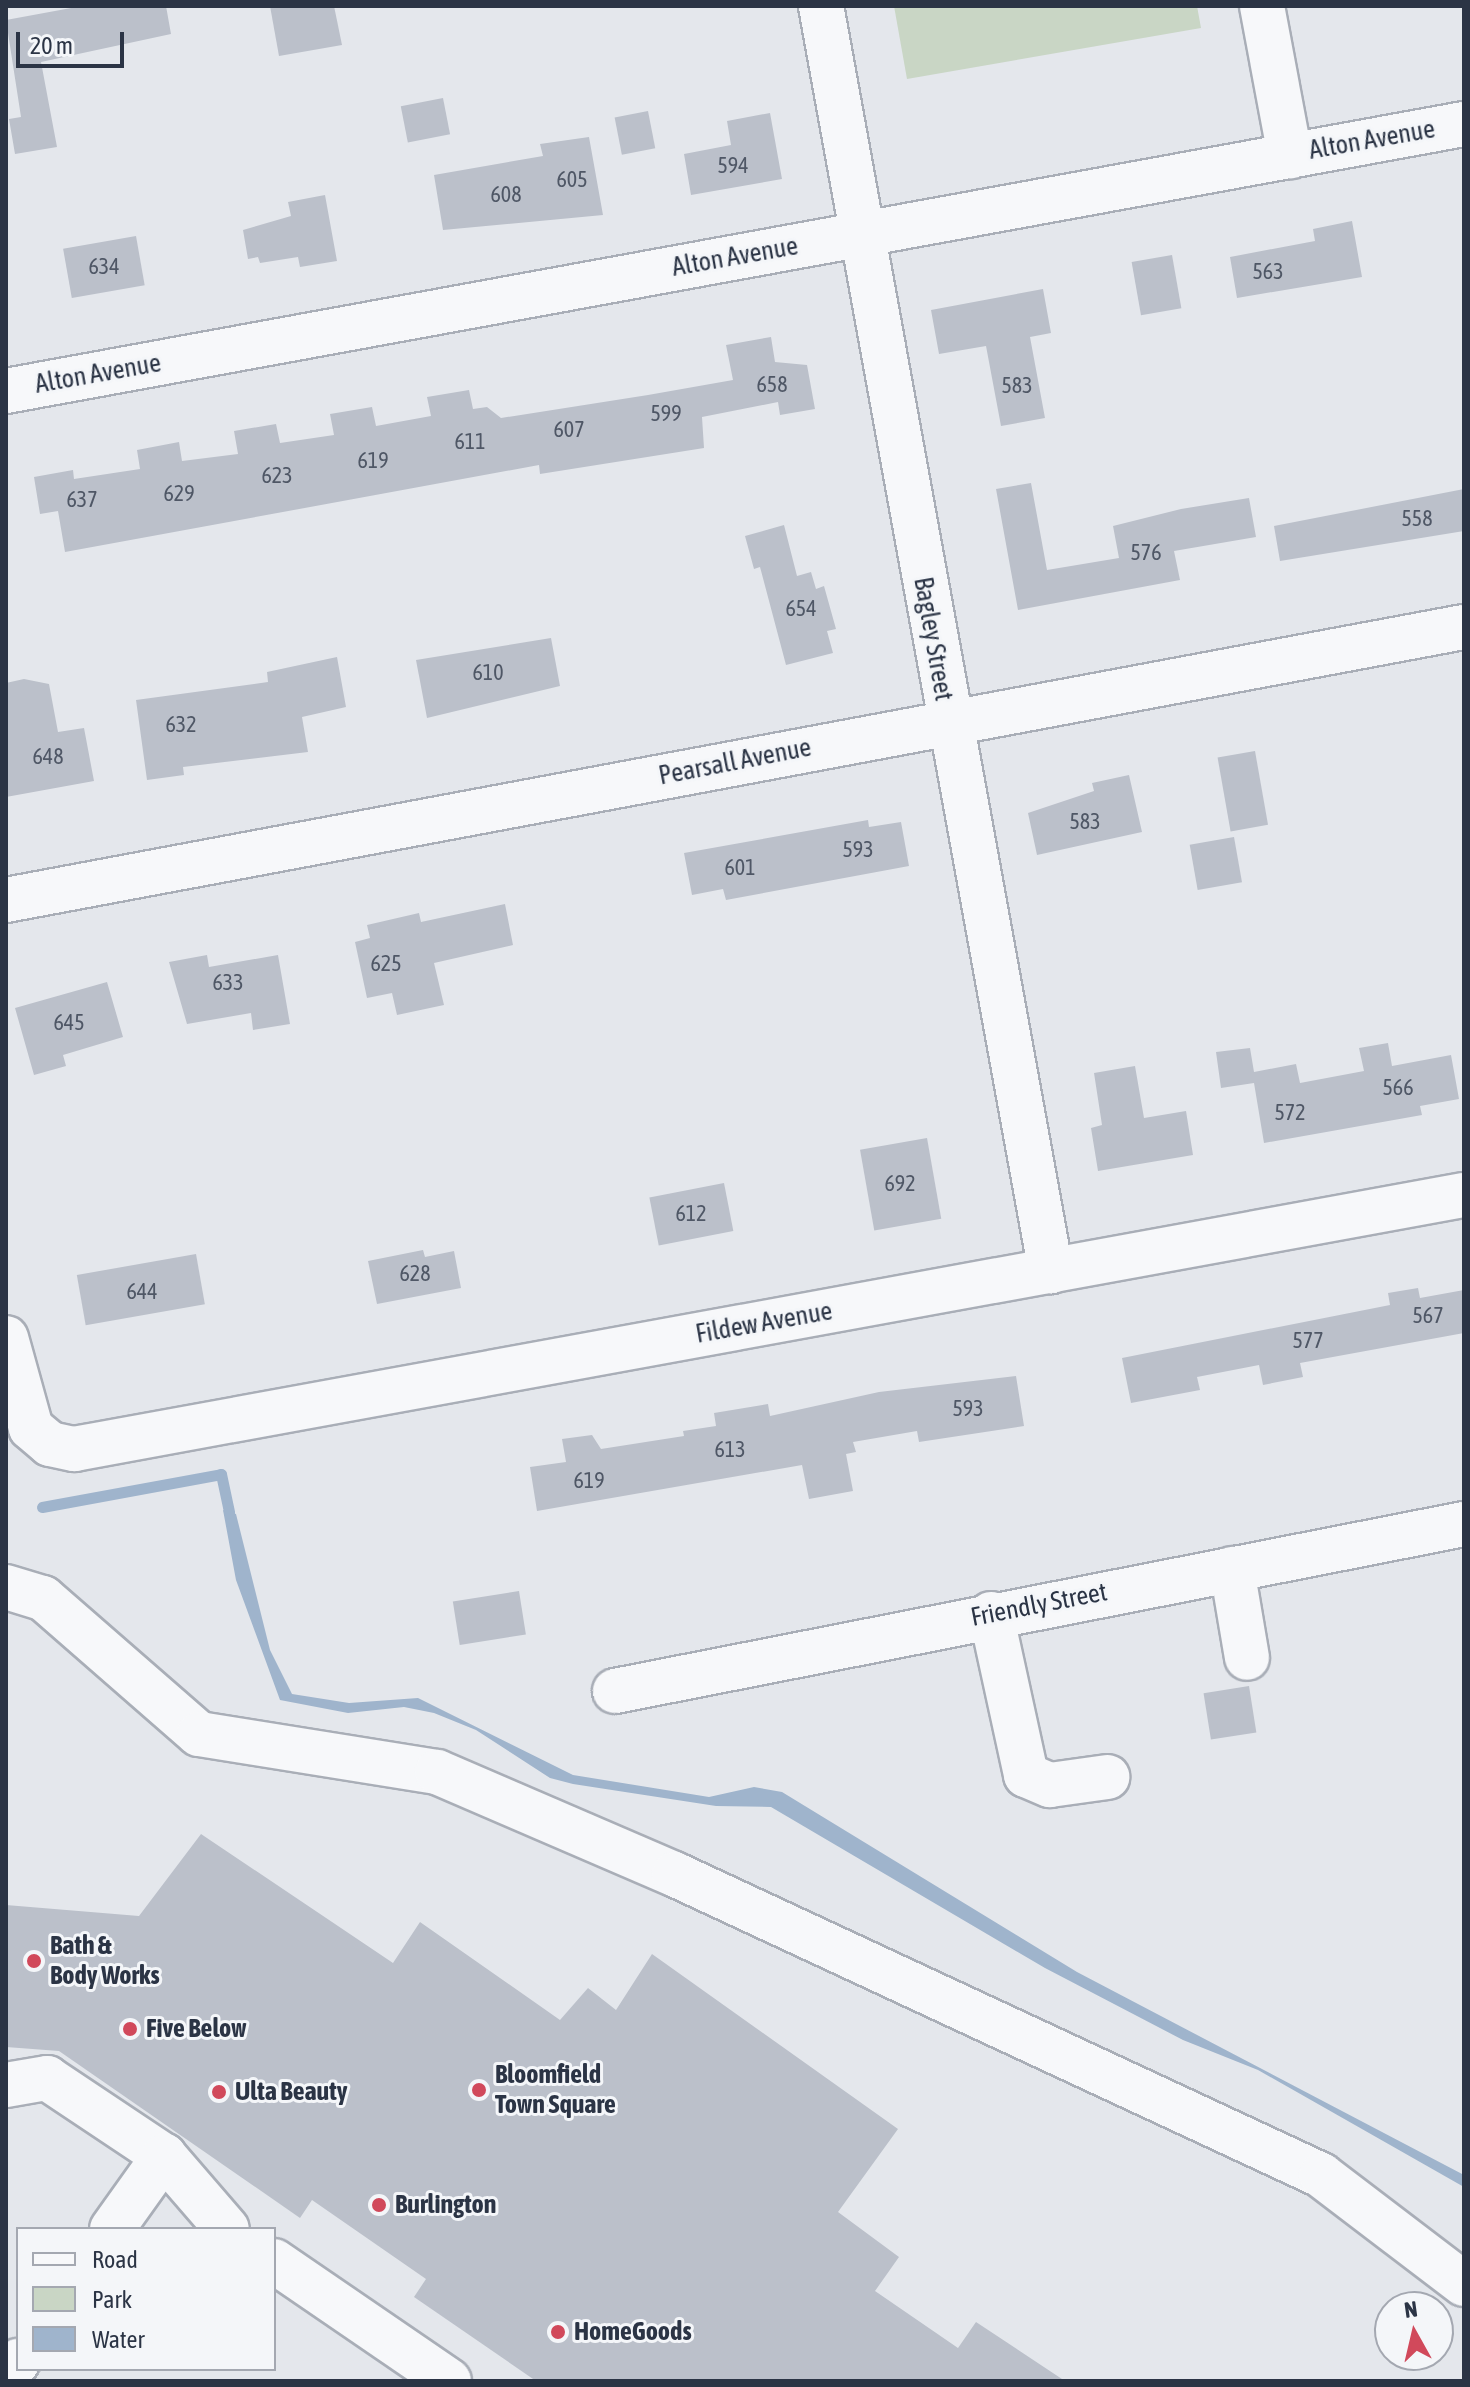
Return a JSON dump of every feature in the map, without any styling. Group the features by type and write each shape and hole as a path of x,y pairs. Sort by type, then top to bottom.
{"street":[{"name":"Bagley Street","path":"821,6 1051,1271"},
{"path":"1262,6 1290,156"},
{"name":"Alton Avenue","path":"6,391 1464,124"},
{"name":"Pearsall Avenue","path":"6,900 1464,627"},
{"name":"Fildew Avenue","path":"6,1338 26,1421 44,1441 64,1449 1464,1195"},
{"name":"Friendly Street","path":"615,1691 991,1614 1464,1524"},
{"path":"1232,1569 1247,1658"},
{"path":"6,1587 43,1598 199,1734 437,1772 674,1874 1321,2175 1464,2284"},
{"path":"991,1614 1026,1775 1050,1785 1107,1777"},
{"path":"6,2085 47,2078 164,2156 225,2227"},
{"path":"113,2227 164,2156"},
{"path":"276,2262 449,2381"}],"green space":[{"path":"894,6 1197,6 1201,28 907,79"}],"water":[{"path":"223,1510 236,1514 270,1650 292,1694 349,1703 418,1698 573,1775 709,1797 754,1787 782,1792 1077,1972 1464,2175 1464,2187 1258,2070 1183,2040 1045,1968 771,1807 716,1806 550,1778 476,1730 434,1713 404,1707 348,1713 280,1700 236,1580"}],"building":[{"path":"82,6 166,6 171,34 41,62 57,147 15,154 9,119 21,117 6,20"},
{"path":"270,6 334,6 342,45 279,56"},
{"path":"443,98 450,134 408,143 401,106"},
{"path":"648,111 655,148 622,155 615,117"},
{"path":"770,113 782,179 691,195 684,154 731,145 727,121"},
{"path":"589,137 603,215 443,230 434,175 543,156 540,144"},
{"path":"325,195 337,261 300,267 298,257 260,263 258,257 248,259 243,230 291,216 288,202"},
{"path":"1352,221 1362,277 1237,298 1230,257 1315,241 1313,229"},
{"path":"136,236 145,285 72,298 63,249"},
{"path":"1172,255 1181,308 1141,315 1132,262"},
{"path":"1043,289 1051,333 1030,337 1045,418 1001,426 986,346 939,354 931,310"},
{"path":"771,337 775,362 807,365 815,409 780,415 778,402 702,417 704,448 540,474 539,465 65,552 58,511 40,514 34,477 73,470 74,479 140,469 137,450 179,442 182,461 238,454 234,431 276,424 280,443 334,435 330,414 372,407 376,426 431,416 427,397 469,390 473,409 487,407 501,418 733,380 726,345"},
{"path":"1031,483 1047,570 1119,558 1113,526 1181,509 1249,498 1256,537 1174,551 1180,580 1018,610 996,489"},
{"path":"1464,489 1464,531 1280,561 1274,526"},
{"path":"784,525 797,576 811,572 816,589 824,586 836,629 827,631 833,653 786,665 760,567 754,569 745,536"},
{"path":"551,638 560,686 427,718 416,660"},
{"path":"337,657 346,707 302,717 308,752 183,767 184,775 147,780 136,700 268,682 267,672"},
{"path":"24,679 49,684 58,732 84,728 94,781 6,797 6,683"},
{"path":"1255,751 1268,825 1231,831 1218,758"},
{"path":"1129,775 1142,832 1037,855 1028,813 1094,791 1092,783"},
{"path":"868,820 869,827 901,822 909,866 726,900 723,889 692,895 684,853"},
{"path":"1234,837 1242,882 1198,890 1190,845"},
{"path":"505,904 513,945 434,963 444,1005 397,1015 392,993 367,998 355,942 370,938 367,925 419,913 421,922"},
{"path":"207,955 209,967 278,955 290,1024 253,1030 251,1013 187,1024 169,962"},
{"path":"107,982 123,1037 63,1055 66,1066 34,1075 15,1008"},
{"path":"1388,1043 1392,1066 1451,1055 1459,1099 1420,1106 1422,1115 1264,1143 1254,1083 1221,1088 1216,1052 1250,1048 1254,1072 1296,1064 1300,1083 1364,1071 1359,1048"},
{"path":"1135,1066 1144,1118 1186,1111 1193,1155 1098,1171 1091,1128 1102,1125 1094,1073"},
{"path":"927,1138 941,1219 874,1231 860,1150"},
{"path":"724,1183 733,1231 659,1246 649,1198"},
{"path":"423,1250 425,1257 454,1251 461,1288 377,1304 368,1261"},
{"path":"196,1254 205,1304 86,1325 77,1275"},
{"path":"1418,1288 1420,1298 1464,1290 1464,1333 1300,1363 1303,1377 1263,1385 1259,1365 1197,1377 1200,1390 1131,1403 1122,1358 1390,1305 1388,1293"},
{"path":"1016,1376 1024,1426 919,1442 917,1431 853,1442 856,1452 846,1454 853,1491 809,1499 802,1465 537,1511 530,1467 566,1462 562,1439 592,1435 601,1449 684,1436 683,1431 716,1426 714,1413 768,1404 770,1416 879,1392"},
{"path":"519,1591 526,1634 460,1645 453,1601"},
{"path":"1249,1686 1256,1732 1211,1740 1204,1693"},
{"name":"Bloomfield Town Square","path":"201,1834 393,1963 420,1922 560,2020 588,1988 616,2010 652,1954 898,2129 838,2212 899,2257 875,2291 958,2348 976,2322 1065,2381 536,2381 414,2297 426,2279 312,2200 300,2218 59,2051 6,2047 6,1905 139,1916"}],"waterway":[{"path":"42,1507 221,1474 229,1512"}],"place":[{"name":"Bath & Body Works","path":"34,1961"},
{"name":"Five Below","path":"130,2029"},
{"name":"Bloomfield Town Square","path":"479,2090"},
{"name":"Ulta Beauty","path":"219,2092"},
{"name":"Burlington","path":"379,2205"},
{"name":"HomeGoods","path":"558,2332"}]}
